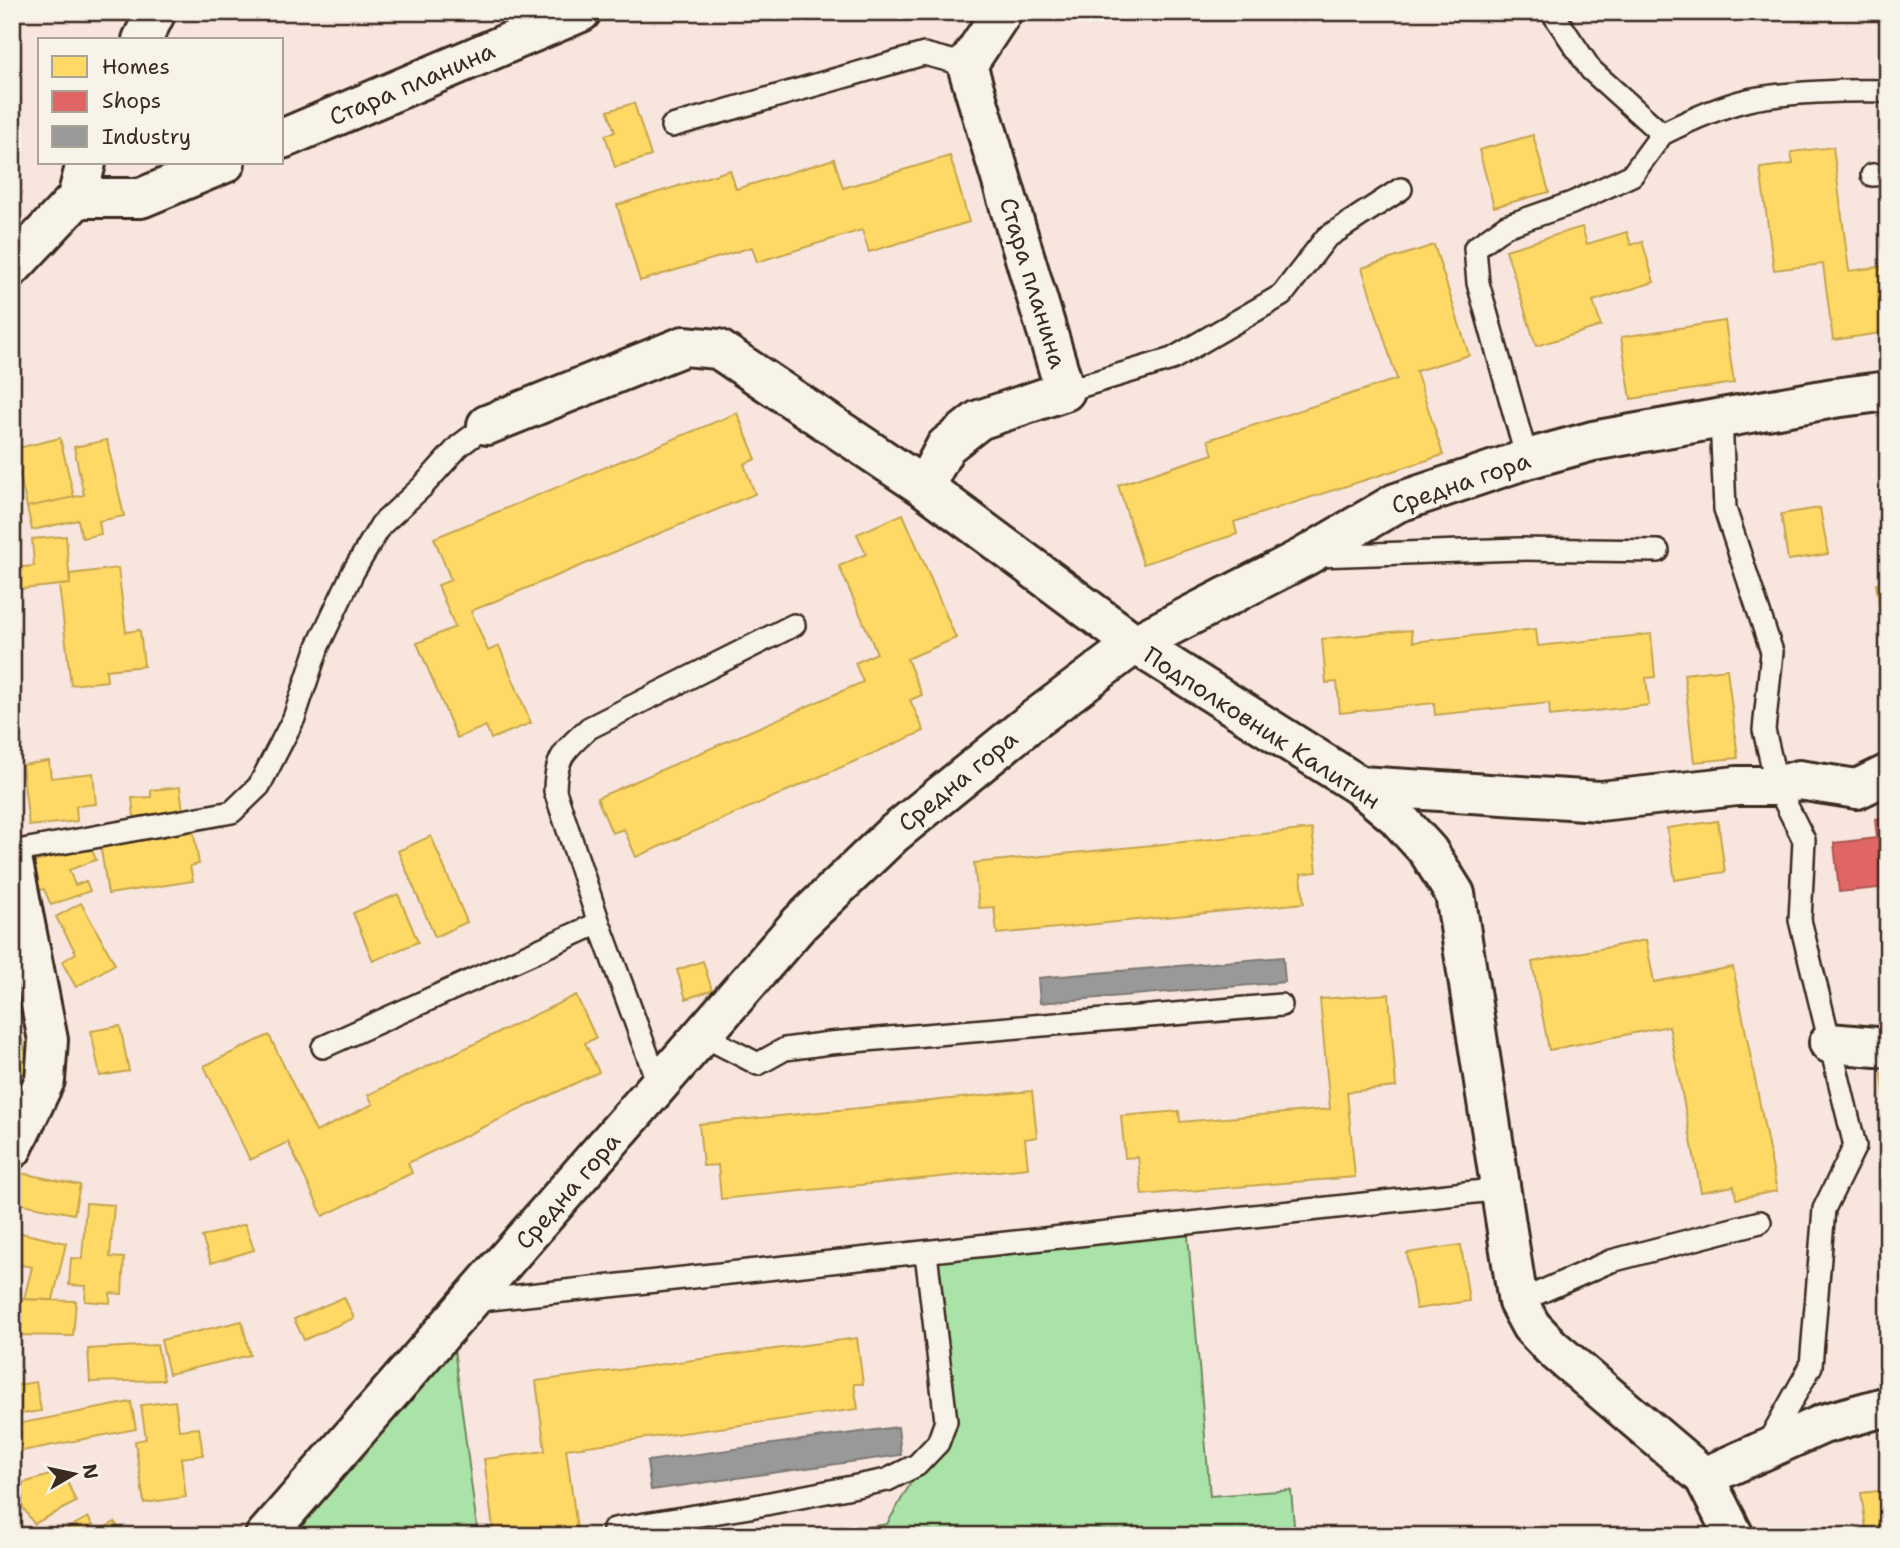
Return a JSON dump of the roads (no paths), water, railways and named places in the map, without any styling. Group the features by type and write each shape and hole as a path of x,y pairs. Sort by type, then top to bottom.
{"street":[{"path":"143,38 156,12"},
{"name":"Стара планина","path":"284,138 581,12"},
{"path":"967,65 1002,12"},
{"name":"Стара планина","path":"924,487 946,446 979,420 1065,391 967,65"},
{"path":"12,267 82,180 141,198 223,164"},
{"name":"Подполковник Калитин","path":"486,425 684,346 719,349 924,487 1135,644 1360,786 1395,816 1428,851 1455,894 1518,1301 1531,1326 1552,1348 1704,1477 1734,1536"},
{"name":"Средна гора","path":"265,1536 321,1468 472,1301 800,923 892,835 1031,722 1135,644 1304,556 1396,503 1527,459 1593,442 1888,391"},
{"path":"1360,786 1600,801 1737,786 1777,786 1799,780 1857,789 1888,774"},
{"path":"12,858 48,1040 45,1080 12,1149"},
{"path":"1829,1043 1888,1048"},
{"path":"1704,1477 1823,1424 1888,1406"}],"lane":[{"path":"1552,12 1591,70 1662,134"},
{"path":"672,126 924,54 967,65"},
{"path":"1527,459 1478,283 1475,248 1506,226 1572,203 1632,175 1662,134 1697,116 1749,100 1860,90 1888,91"},
{"path":"1065,391 1172,359 1282,295 1326,238 1401,189"},
{"path":"1721,418 1725,509 1772,652 1764,730 1777,786 1804,840 1800,920 1855,1146 1824,1209 1811,1366 1763,1450"},
{"path":"12,852 232,812 259,786 294,718 318,646 382,525 422,487 459,446 486,425"},
{"path":"1304,556 1519,550 1658,551"},
{"path":"659,1086 599,923 555,791 555,772 563,752 589,728 794,625"},
{"path":"323,1047 599,923"},
{"path":"702,1035 758,1064 785,1049 830,1043 1281,1005"},
{"path":"472,1301 1502,1189"},
{"path":"1518,1301 1611,1261 1760,1222"},
{"path":"614,1529 750,1507 887,1480 918,1465 938,1443 946,1422 926,1253"}]}
